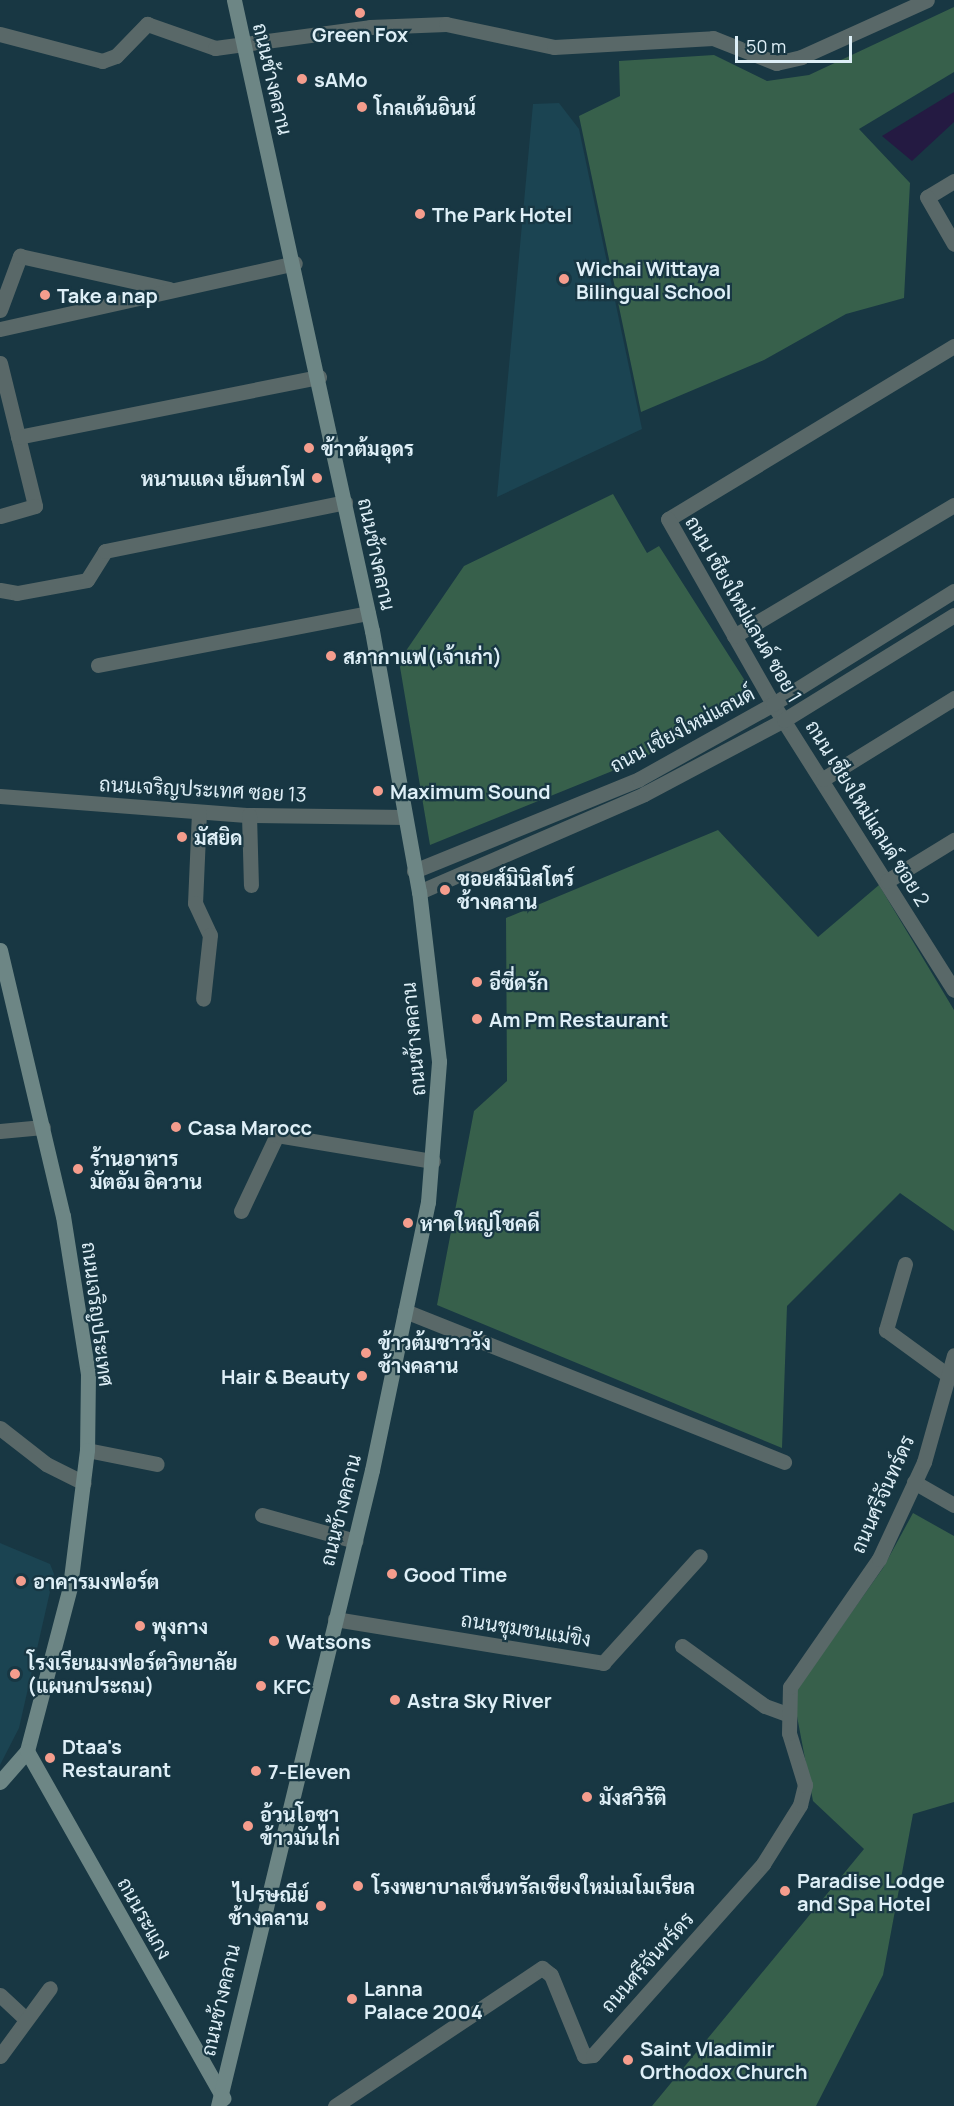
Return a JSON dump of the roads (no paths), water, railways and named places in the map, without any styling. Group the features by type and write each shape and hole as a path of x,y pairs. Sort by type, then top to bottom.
{"street":[{"name":"ถนนช้างคลาน","path":"222,2102 355,1541 405,1311 433,1161 439,1061 419,892 368,613 295,264 234,0"},
{"path":"0,34 102,61 116,56 147,24 203,47 244,47 370,27 446,24 555,46 713,38 776,63 801,57 927,0"},
{"path":"954,181 927,197 954,244"},
{"path":"0,310 20,256 175,290"},
{"path":"0,329 295,264"},
{"name":"ถนน เชียงใหม่แลนด์ ซอย 1","path":"784,720 668,519 954,346"},
{"path":"0,363 35,506 0,516"},
{"path":"18,437 319,378"},
{"path":"0,590 17,593 87,580 105,551 345,502"},
{"path":"734,636 954,505"},
{"name":"ถนน เชียงใหม่แลนด์","path":"414,871 639,779 773,704 954,591"},
{"path":"98,665 368,613"},
{"name":"ถนน เชียงใหม่แลนด์","path":"419,892 644,794 784,720 954,615"},
{"path":"823,779 954,698"},
{"name":"ถนน เชียงใหม่แลนด์ ซอย 2","path":"784,720 954,990"},
{"name":"ถนนเจริญประเทศ ซอย 13","path":"0,796 249,815 405,817"},
{"path":"200,812 195,903 210,935 203,999"},
{"path":"249,815 251,885"},
{"path":"886,881 954,840"},
{"name":"ถนนเจริญประเทศ","path":"0,950 6,1004 43,1127 78,1290 88,1373 87,1450 70,1587 27,1751 0,1782"},
{"path":"0,1131 43,1127"},
{"path":"242,1211 277,1135 433,1161"},
{"path":"906,1264 886,1330 949,1376"},
{"path":"405,1311 784,1462"},
{"name":"ถนนศรีจันทร์ดร","path":"335,2106 542,1968 551,1975 584,2056 593,2055 763,1864 790,1823 805,1785 787,1714 790,1687 879,1558 914,1482 954,1355"},
{"path":"0,1428 46,1464 84,1482"},
{"path":"87,1450 157,1464"},
{"path":"914,1482 954,1505"},
{"path":"262,1515 355,1541"},
{"name":"ถนนชุมชนแม่ขิง","path":"335,1619 603,1663 700,1556"},
{"path":"682,1646 765,1706 787,1714"},
{"name":"ถนนระแกง","path":"27,1751 222,2102"},
{"path":"0,2056 24,2017 50,1988"},
{"path":"0,1995 24,2017"}],"place":[{"name":"Green Fox","path":"360,13"},
{"name":"sAMo","path":"302,79"},
{"name":"โกลเด้นอินน์","path":"362,107"},
{"name":"The Park Hotel","path":"420,214"},
{"name":"Wichai Wittaya Bilingual School","path":"564,279"},
{"name":"Take a nap","path":"45,295"},
{"name":"ข้าวต้มอุดร","path":"309,448"},
{"name":"หนานแดง เย็นตาโฟ","path":"317,478"},
{"name":"สภากาแฟ(เจ้าเก่า)","path":"331,656"},
{"name":"Maximum Sound","path":"378,791"},
{"name":"มัสยิด","path":"182,837"},
{"name":"ชอยส์มินิสโตร์ ช้างคลาน","path":"445,890"},
{"name":"อีซี่ดรัก","path":"477,982"},
{"name":"Am Pm Restaurant","path":"477,1019"},
{"name":"Casa Marocc","path":"176,1127"},
{"name":"ร้านอาหาร มัตอัม อิควาน","path":"78,1169"},
{"name":"หาดใหญ่โชคดี","path":"408,1223"},
{"name":"ข้าวต้มชาววัง ช้างคลาน","path":"366,1353"},
{"name":"Hair & Beauty","path":"362,1376"},
{"name":"Good Time","path":"392,1574"},
{"name":"อาคารมงฟอร์ต","path":"21,1581"},
{"name":"พุงกาง","path":"140,1626"},
{"name":"Watsons","path":"274,1641"},
{"name":"โรงเรียนมงฟอร์ตวิทยาลัย (แผนกประถม)","path":"15,1674"},
{"name":"KFC","path":"261,1686"},
{"name":"Astra Sky River","path":"395,1700"},
{"name":"Dtaa's Restaurant","path":"50,1758"},
{"name":"7-Eleven","path":"256,1771"},
{"name":"มังสวิรัติ","path":"587,1797"},
{"name":"อ้วนโอชา ข้าวมันไก่","path":"248,1826"},
{"name":"โรงพยาบาลเซ็นทรัลเชียงใหม่เมโมเรียล","path":"358,1886"},
{"name":"Paradise Lodge and Spa Hotel","path":"785,1891"},
{"name":"ไปรษณีย์ ช้างคลาน","path":"321,1906"},
{"name":"Lanna Palace 2004","path":"352,1999"},
{"name":"Saint Vladimir Orthodox Church","path":"628,2060"}]}
